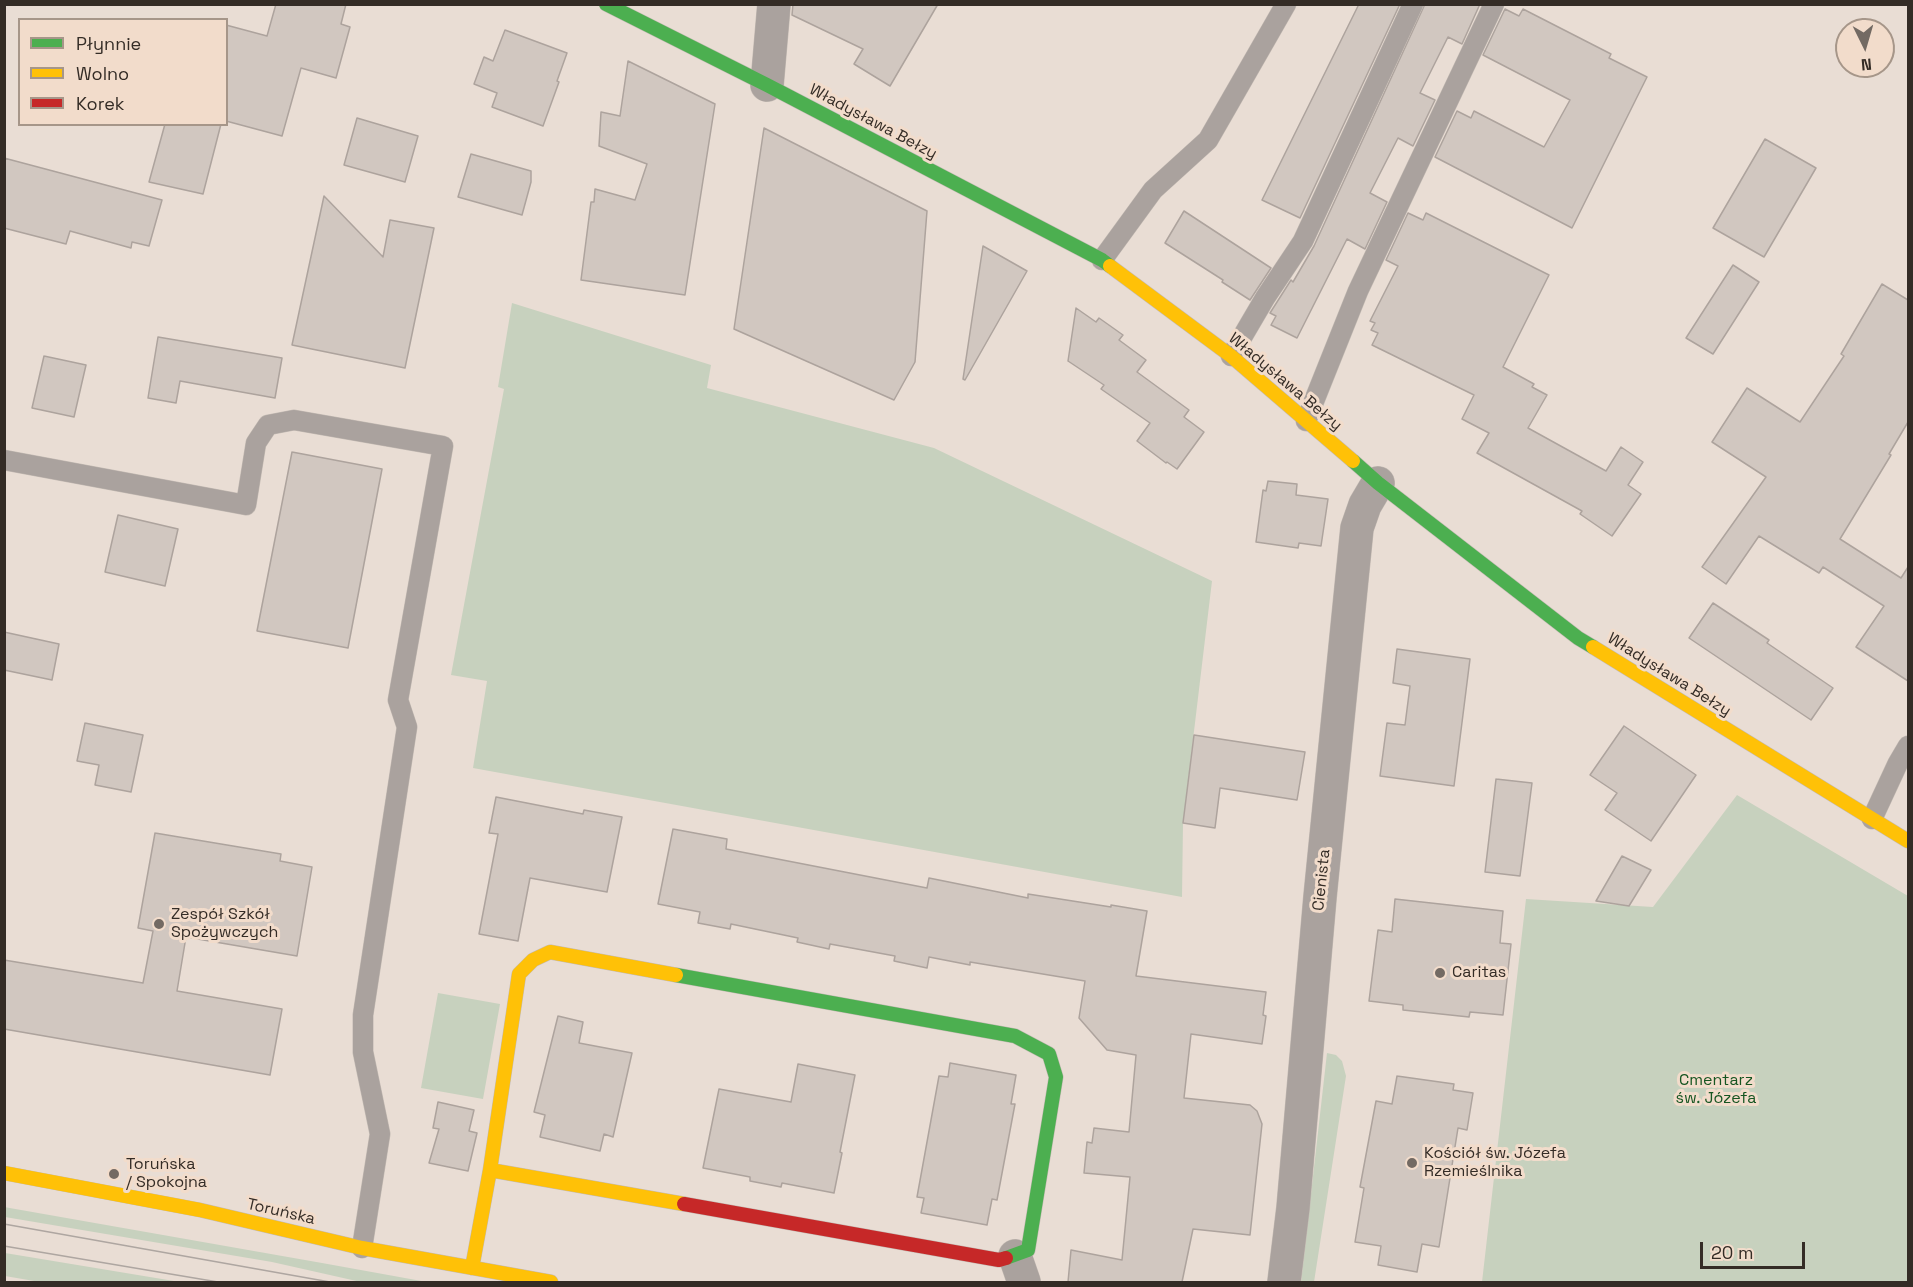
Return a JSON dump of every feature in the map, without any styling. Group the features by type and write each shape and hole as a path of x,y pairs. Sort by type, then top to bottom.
{"street":[{"name":"Władysława Bełzy","path":"606,4 767,85 1102,260 1231,356 1378,483 1578,638 1908,841"},
{"path":"767,85 774,4"},
{"name":"Cienista","path":"1284,1282 1293,1208 1320,897 1357,528 1365,505 1378,483"},
{"path":"472,1268 490,1170 519,974 533,960 550,952 1015,1036 1049,1054 1056,1077 1028,1250 1020,1270 999,1260 490,1170"},
{"name":"Toruńska","path":"4,1173 200,1210 362,1248 551,1282"}],"lane":[{"path":"1102,260 1153,190 1208,140 1286,4"},
{"path":"1231,356 1302,240 1413,4"},
{"path":"1306,421 1358,291 1494,4"},
{"path":"4,460 246,505 256,443 268,425 294,420 443,446 398,700 407,727 363,1014 363,1052 380,1134 362,1248"},
{"path":"1872,819 1908,746"}],"green space":[{"path":"512,303 711,365 707,388 934,448 1212,581 1183,823 1182,897 473,768 487,681 451,675 504,389 498,387"},
{"name":"Cmentarz św. Józefa","path":"1737,795 1908,896 1908,1282 1482,1282 1526,899 1653,907"},
{"path":"438,993 500,1004 483,1099 421,1088"},
{"path":"1327,1053 1336,1055 1342,1061 1346,1076 1314,1282 1301,1282"},
{"path":"4,1207 427,1282 361,1282 272,1262 5,1217"},
{"path":"4,1253 180,1282 40,1282 5,1276"}],"building":[{"path":"276,4 346,4 341,24 350,27 336,78 301,68 282,136 228,122 228,26 267,36"},
{"path":"793,4 938,4 890,86 854,64 863,49 792,15"},
{"path":"1359,4 1400,4 1300,218 1262,200"},
{"path":"1425,4 1480,4 1462,44 1448,37 1420,93 1435,100 1413,146 1398,138 1370,193 1387,202 1365,249 1347,239 1297,338 1271,325 1276,316 1270,313 1291,280 1293,282 1314,246"},
{"path":"1505,9 1519,16 1523,9 1611,54 1609,58 1647,77 1572,228 1435,157 1457,111 1471,118 1474,111 1544,147 1570,100 1483,55"},
{"path":"505,30 567,53 543,126 492,107 497,93 474,84 484,57 493,61"},
{"path":"628,61 715,104 685,295 581,280 591,202 594,202 595,189 635,200 647,164 599,146 601,112 620,116"},
{"path":"357,118 418,136 405,182 344,165"},
{"path":"164,126 220,126 203,194 149,182"},
{"path":"764,128 927,211 915,362 894,400 734,329"},
{"path":"1765,139 1816,168 1764,257 1713,228"},
{"path":"471,154 531,171 531,182 522,215 458,197"},
{"path":"4,158 162,200 149,246 132,242 131,248 70,231 66,244 4,228"},
{"path":"324,196 383,257 390,220 434,228 405,368 292,345"},
{"path":"1184,211 1271,268 1250,300 1165,243"},
{"path":"1408,213 1423,220 1426,213 1549,275 1503,367 1534,384 1532,387 1547,395 1528,428 1606,471 1621,447 1643,462 1628,485 1641,494 1612,536 1580,514 1582,511 1477,453 1489,433 1462,419 1474,395 1372,345 1378,333 1371,330 1375,323 1370,321 1398,266 1386,260"},
{"path":"983,246 1027,271 965,380 963,379"},
{"path":"1733,265 1759,282 1713,354 1686,338"},
{"path":"1882,284 1908,300 1908,422 1889,454 1891,455 1840,539 1901,578 1908,567 1908,681 1856,647 1884,606 1823,567 1819,573 1759,536 1726,584 1702,567 1766,477 1712,442 1747,388 1800,422 1844,356 1841,354"},
{"path":"1076,308 1096,322 1099,318 1123,335 1119,340 1146,360 1137,372 1189,410 1184,417 1204,432 1177,469 1137,441 1150,423 1101,389 1104,385 1068,361"},
{"path":"158,337 282,358 275,398 180,381 176,403 148,398"},
{"path":"44,356 86,365 74,417 32,408"},
{"path":"292,452 382,469 348,648 257,631"},
{"path":"1268,481 1297,484 1296,495 1328,499 1321,546 1299,543 1298,548 1256,542 1263,490 1266,491"},
{"path":"118,515 178,529 165,586 105,572"},
{"path":"1713,603 1769,640 1767,643 1833,688 1811,720 1689,638"},
{"path":"4,632 59,644 52,680 4,670"},
{"path":"1397,649 1470,659 1454,786 1380,776 1387,723 1405,725 1410,686 1393,683"},
{"path":"85,723 143,735 131,792 95,785 99,765 77,761"},
{"path":"1624,726 1696,775 1651,841 1605,810 1617,793 1590,775"},
{"path":"1194,735 1305,752 1297,800 1220,788 1215,828 1183,823"},
{"path":"1496,779 1532,783 1520,876 1485,872"},
{"path":"496,797 583,814 584,810 622,817 607,892 530,878 518,941 479,934 498,834 489,833"},
{"path":"673,829 727,839 726,849 927,888 929,878 1028,898 1028,894 1147,911 1136,976 1266,992 1263,1015 1266,1016 1262,1044 1191,1034 1184,1098 1250,1105 1257,1111 1262,1124 1250,1235 1193,1229 1182,1282 1068,1282 1071,1250 1122,1260 1130,1177 1084,1173 1087,1142 1092,1143 1094,1128 1129,1132 1136,1055 1107,1050 1079,1018 1085,981 929,957 927,968 894,961 895,956 830,944 829,949 797,942 798,938 731,924 730,929 698,923 700,912 658,904"},
{"path":"155,833 281,854 280,861 312,867 297,956 186,937 177,991 282,1009 270,1075 4,1029 4,960 143,983 153,931 138,928"},
{"path":"1622,856 1651,870 1629,906 1596,901"},
{"name":"Caritas","path":"1395,899 1503,911 1500,943 1511,944 1503,1015 1470,1012 1469,1017 1403,1010 1403,1005 1369,1001 1378,930 1392,932"},
{"path":"558,1016 583,1022 579,1043 632,1053 613,1137 604,1134 600,1151 540,1137 545,1115 534,1112"},
{"path":"950,1063 1016,1075 1011,1104 1015,1104 997,1200 992,1199 987,1225 921,1213 924,1198 917,1197 939,1076 948,1077"},
{"path":"798,1064 855,1075 834,1193 782,1183 781,1187 750,1181 750,1177 703,1168 719,1089 791,1102"},
{"name":"Kościół św. Józefa Rzemieślnika","path":"1397,1076 1454,1084 1453,1090 1473,1093 1467,1130 1458,1128 1439,1247 1422,1244 1417,1272 1378,1265 1381,1246 1355,1242 1364,1188 1360,1187 1376,1101 1392,1104"},
{"path":"438,1102 474,1110 469,1131 477,1133 468,1171 429,1163 439,1129 433,1128"}],"tram line":[{"path":"4,1224 330,1282"},
{"path":"4,1246 218,1282"}],"traffic: fast":[{"path":"606,4 767,85 1110,266"},
{"path":"1353,461 1378,483 1578,638 1593,647"},
{"path":"676,975 1015,1036 1049,1054 1056,1077 1028,1250 1006,1258"}],"traffic: slow":[{"path":"1110,266 1231,356 1353,461"},
{"path":"1593,647 1908,841"},
{"path":"472,1268 490,1170 519,974 533,960 550,952 676,975"},
{"path":"490,1170 684,1204"},
{"path":"4,1173 200,1210 362,1248 551,1282"}],"traffic: jam":[{"path":"684,1204 999,1260 1006,1258"}],"place":[{"name":"Zespół Szkół Spożywczych","path":"159,924"},
{"name":"Caritas","path":"1440,973"},
{"name":"Kościół św. Józefa Rzemieślnika","path":"1412,1163"},
{"name":"Toruńska / Spokojna","path":"114,1174"}]}
